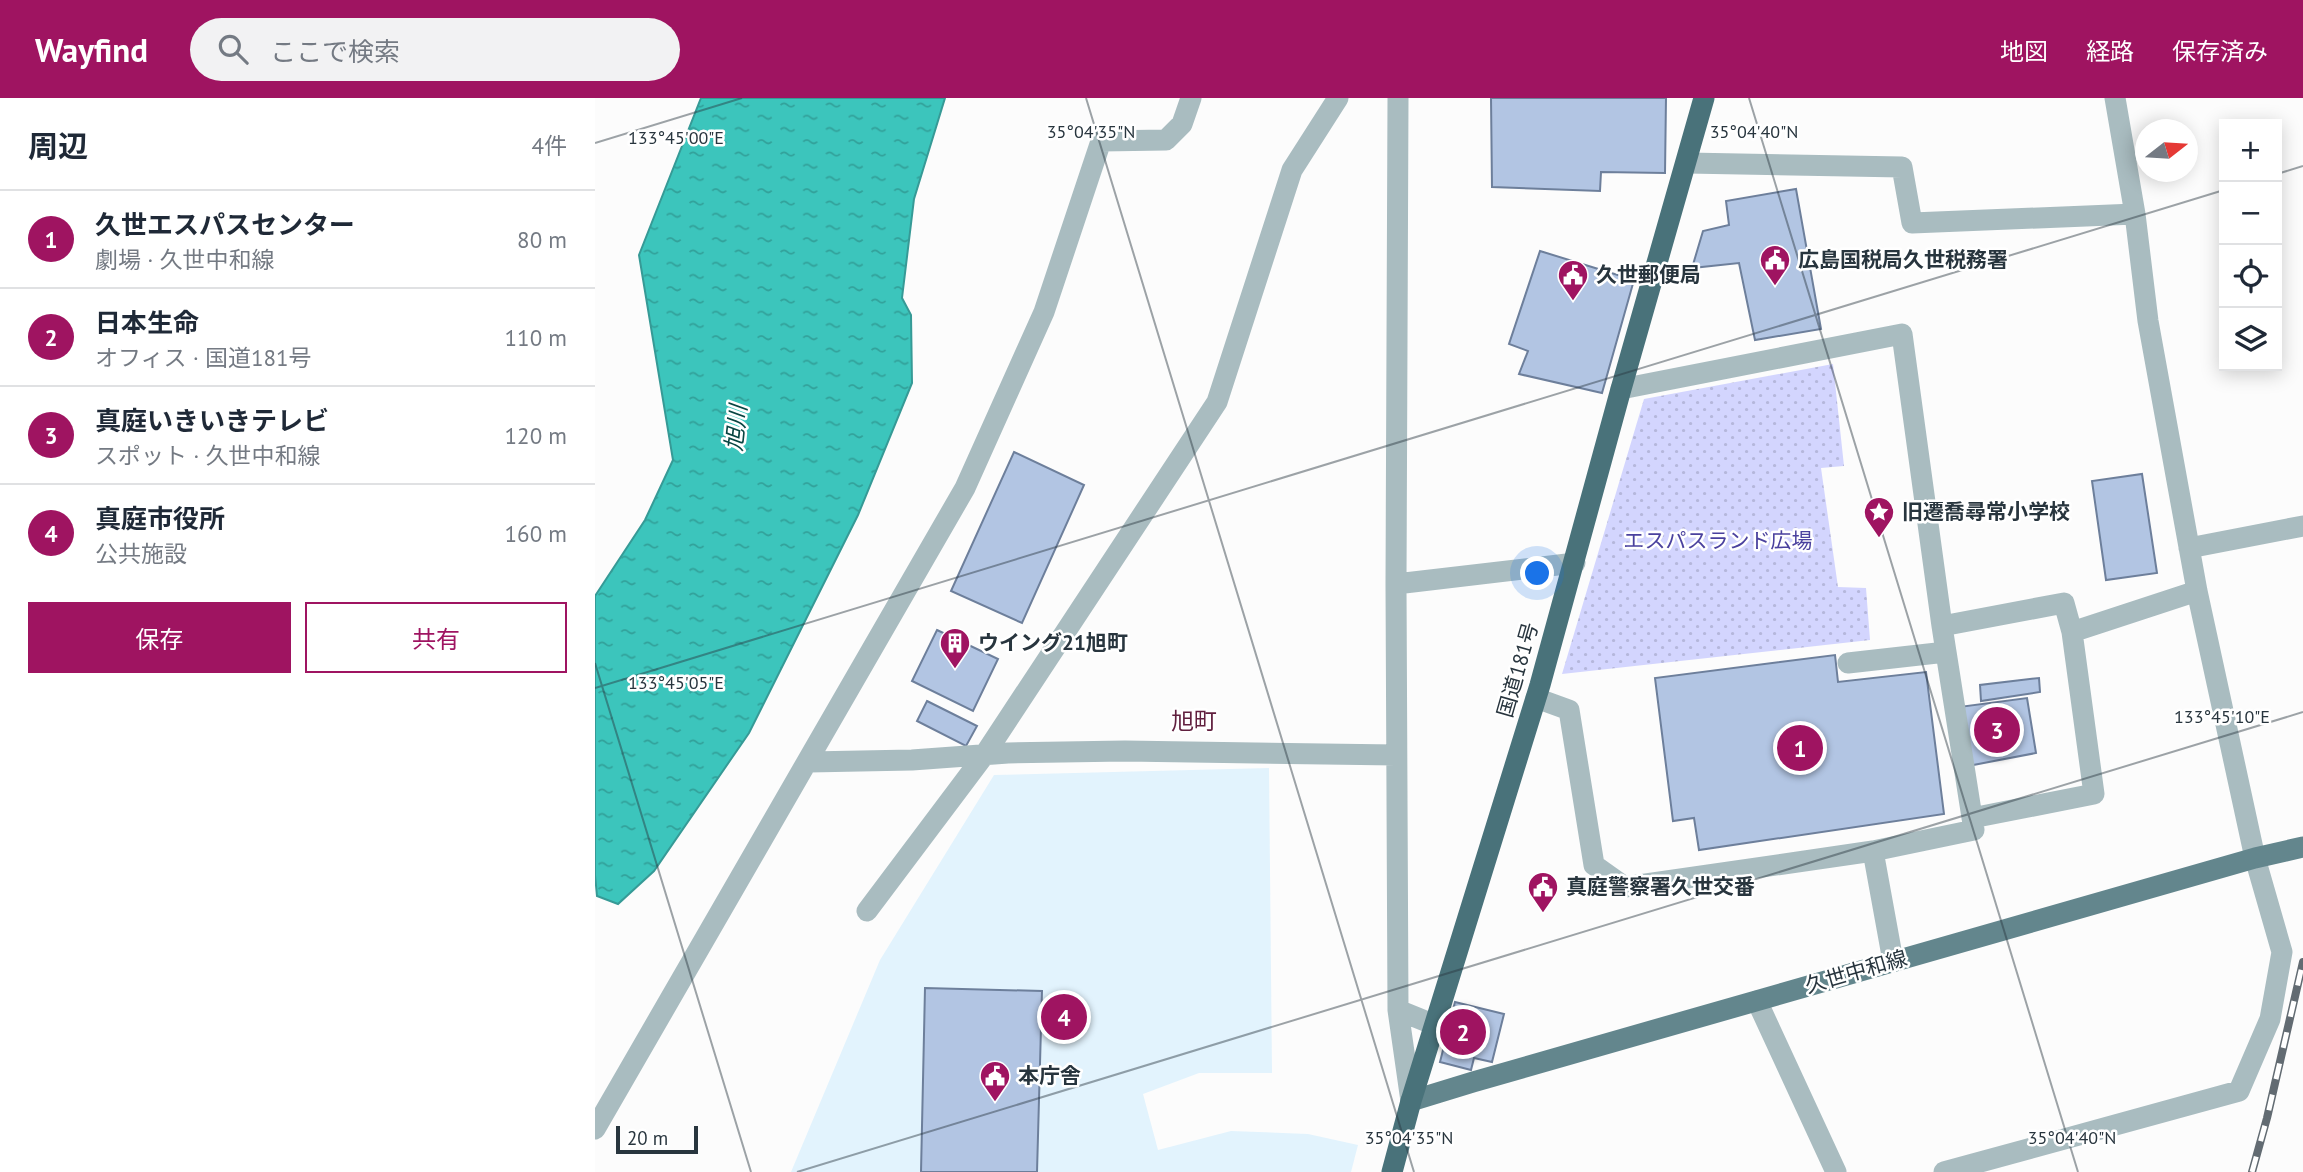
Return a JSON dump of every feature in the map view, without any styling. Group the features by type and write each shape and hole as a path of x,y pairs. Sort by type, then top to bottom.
{"highway":[{"name":"国道181号","path":"1392,1172 1411,1101 1536,698 1704,98"}],"main road":[{"name":"久世中和線","path":"1411,1101 1893,961 2255,858 2303,847"}],"street":[{"path":"595,1129 965,488 1044,312 1101,141 1166,141 1182,124 1191,98"},
{"path":"867,911 985,754 1217,402 1292,170 1338,98"},
{"path":"1398,98 1398,1010 1411,1101"},
{"path":"1944,1172 1985,1167 2239,1091 2270,1019 2282,952 2255,858 2197,591 2148,321 2135,214 2115,98"},
{"path":"1687,163 1902,167 1912,223 2135,214"},
{"path":"1536,698 1569,710 1594,865 1625,887 1873,851 1974,830 1942,626 1902,334 1621,389"},
{"path":"2189,548 2303,526"},
{"path":"1396,584 1575,563"},
{"path":"2072,632 2197,591"},
{"path":"1942,626 2064,603 2072,632 2094,794 1972,818"},
{"path":"1848,663 1946,652"},
{"path":"809,762 912,760 985,754 1139,751 1396,755"},
{"path":"1873,851 1893,961"},
{"path":"1757,1001 1836,1172"},
{"path":"1398,1010 1435,1025"}],"shaded area":[{"path":"1269,768 1272,1073 1199,1073 1143,1094 1158,1150 1231,1131 1308,1134 1358,1145 1351,1172 791,1172 880,960 994,775"}],"green space":[{"name":"エスパスランド広場","path":"1833,364 1844,466 1821,468 1838,587 1866,588 1870,640 1562,674 1644,399"}],"water":[{"name":"旭川","path":"701,98 945,98 914,199 902,298 911,315 912,383 858,515 749,733 654,871 618,904 597,896 595,875 595,596 645,520 673,460 639,255"}],"building":[{"path":"1491,98 1666,98 1665,173 1601,172 1600,191 1492,187"},
{"path":"1796,189 1821,329 1755,340 1739,263 1692,268 1703,231 1729,225 1726,201"},
{"path":"1540,251 1634,280 1602,393 1519,374 1528,351 1509,344"},
{"path":"1014,452 1084,485 1022,623 951,591"},
{"path":"2142,474 2157,573 2106,580 2092,481"},
{"name":"ウイング21旭町","path":"937,630 998,659 973,711 912,681"},
{"path":"1835,655 1838,682 1926,672 1944,814 1699,850 1694,818 1673,821 1655,678"},
{"path":"2039,678 2040,692 1981,701 1980,685"},
{"path":"2027,698 2036,753 1968,766 1959,707"},
{"path":"927,701 977,726 966,746 917,721"},
{"path":"925,988 1042,991 1037,1172 921,1172"},
{"path":"1455,1002 1504,1014 1492,1062 1474,1058 1471,1070 1440,1062"}],"railway":[{"path":"2252,1172 2303,962"}],"place":[{"name":"広島国税局久世税務署","path":"1775,287"},
{"name":"久世郵便局","path":"1573,302"},
{"name":"旧遷喬尋常小学校","path":"1879,539"},
{"name":"ウイング21旭町","path":"955,670"},
{"name":"真庭いきいきテレビ","path":"1997,730"},
{"name":"久世エスパスセンター","path":"1800,748"},
{"name":"真庭警察署久世交番","path":"1543,914"},
{"name":"真庭市役所","path":"1064,1017"},
{"name":"日本生命","path":"1463,1032"},
{"name":"本庁舎","path":"995,1103"}],"district":[{"name":"旭町","path":"1194,721"}]}
